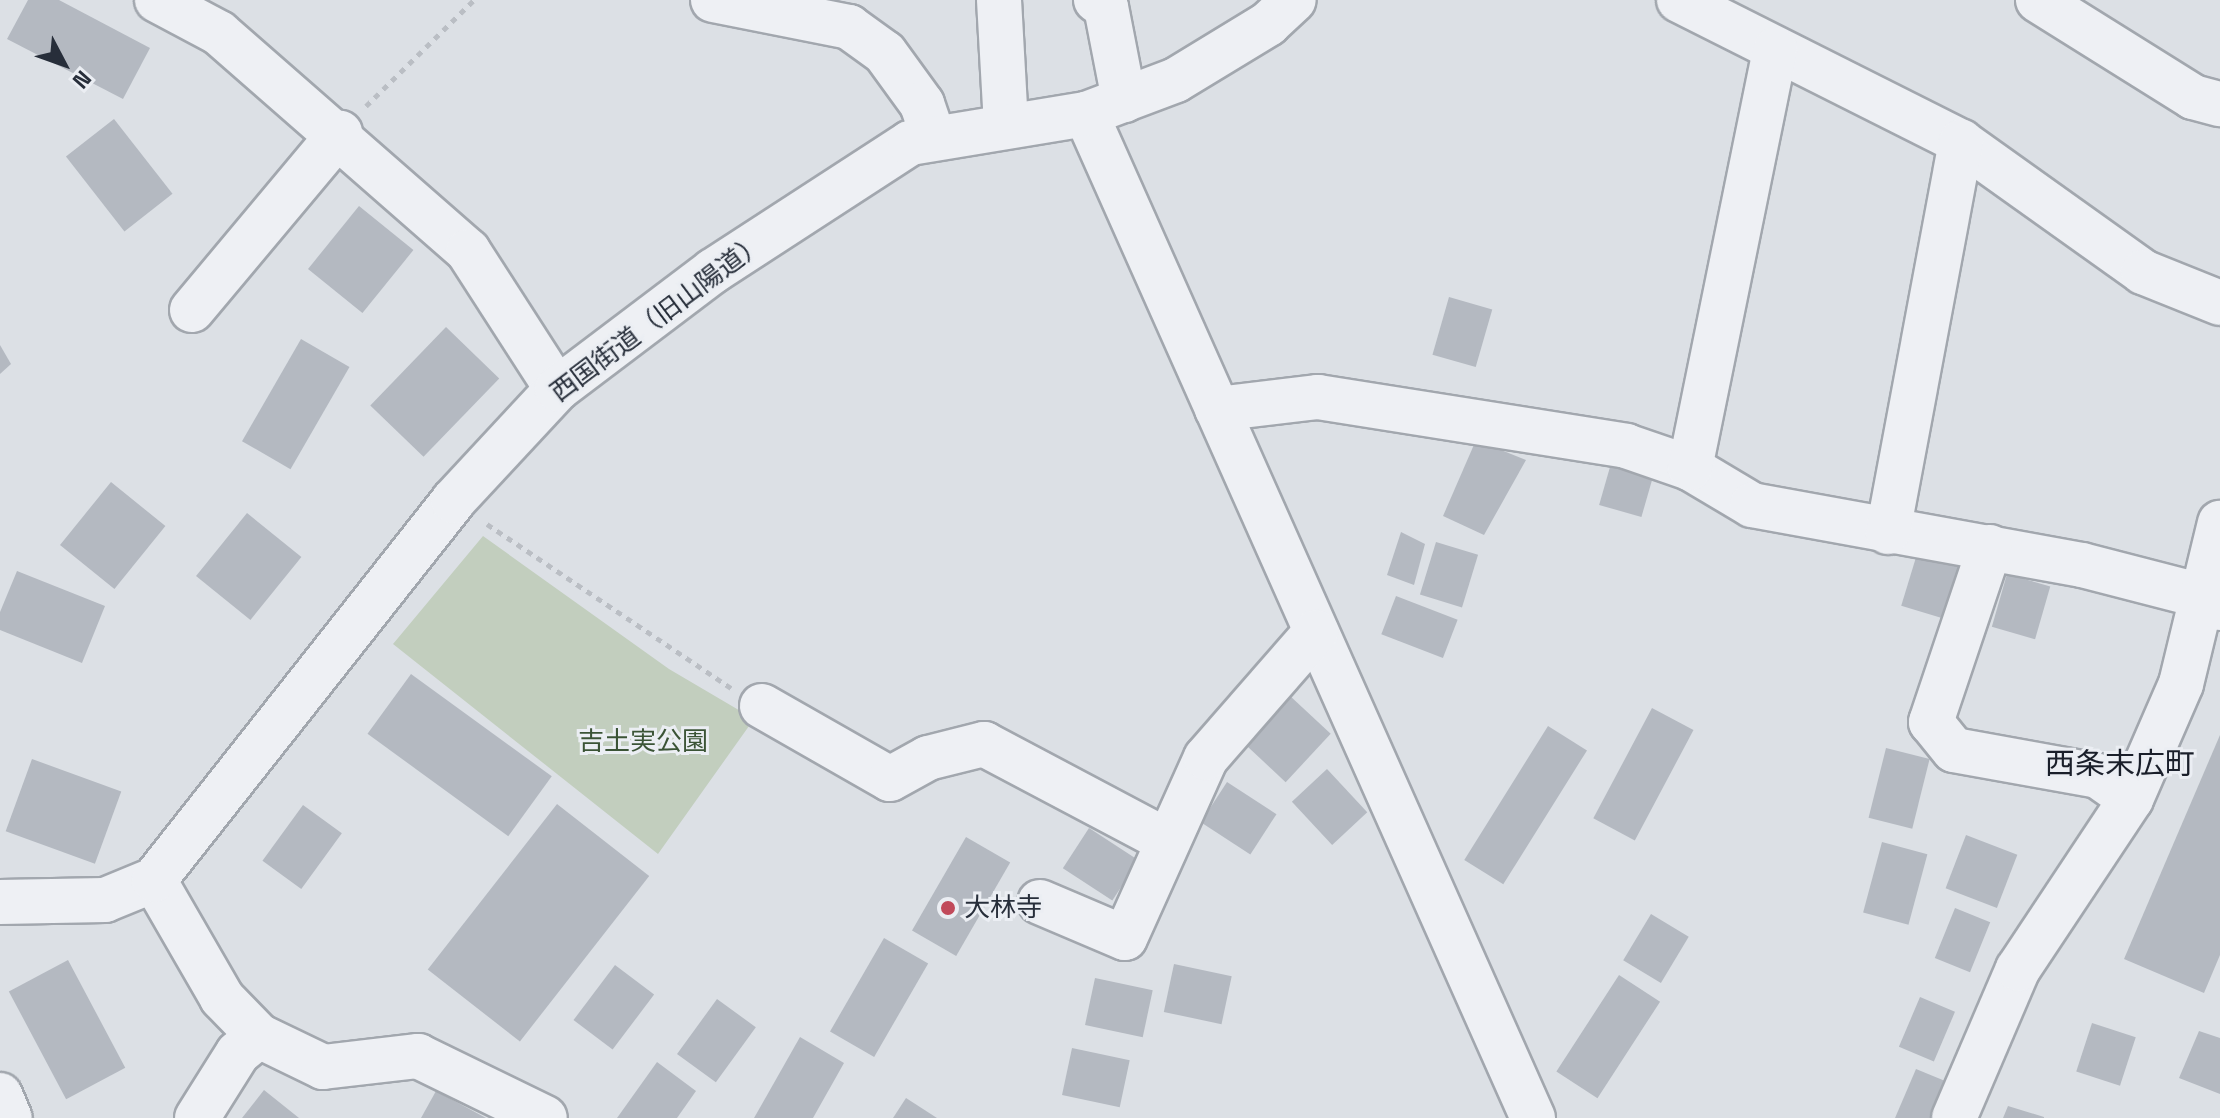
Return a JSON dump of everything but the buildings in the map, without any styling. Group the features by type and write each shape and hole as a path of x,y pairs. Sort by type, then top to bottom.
{"street":[{"path":"157,0 219,33 340,133 468,251 557,389"},
{"path":"713,0 849,27 885,53 922,104 934,138"},
{"path":"999,0 1006,125"},
{"path":"1096,0 1106,7 1105,107 1217,409 1533,1118"},
{"name":"西国街道（旧山陽道）","path":"0,902 105,900 154,880 453,501 557,389 713,271 910,143 1105,107 1176,80 1268,24 1294,0"},
{"path":"1679,0 1961,142 2143,272 2220,303"},
{"path":"2038,0 2193,97 2220,104"},
{"path":"1690,468 1775,50"},
{"path":"192,310 340,133"},
{"path":"1888,532 1961,142"},
{"path":"1217,409 1318,397 1626,446 1690,468 1752,505 1888,532 1990,547 2213,603"},
{"path":"1954,1118 2018,969 2131,799 2213,603 2220,523"},
{"path":"1990,547 1931,722 1954,750 2098,776 2131,799"},
{"path":"1040,902 1125,938 1206,758 1316,632"},
{"path":"762,706 890,779 928,758 984,744 1167,841"},
{"path":"154,880 222,998 259,1036 323,1067 418,1056 545,1118"},
{"path":"197,1118 238,1053 259,1036"},
{"path":"0,1095 10,1118"}],"path":[{"path":"340,133 474,0"},
{"path":"453,501 762,706"}],"green space":[{"name":"吉土実公園","path":"483,536 669,669 754,719 658,854 393,644"}],"place":[{"name":"大林寺","path":"948,908"}],"district":[{"name":"西条末広町","path":"2120,764"}]}
